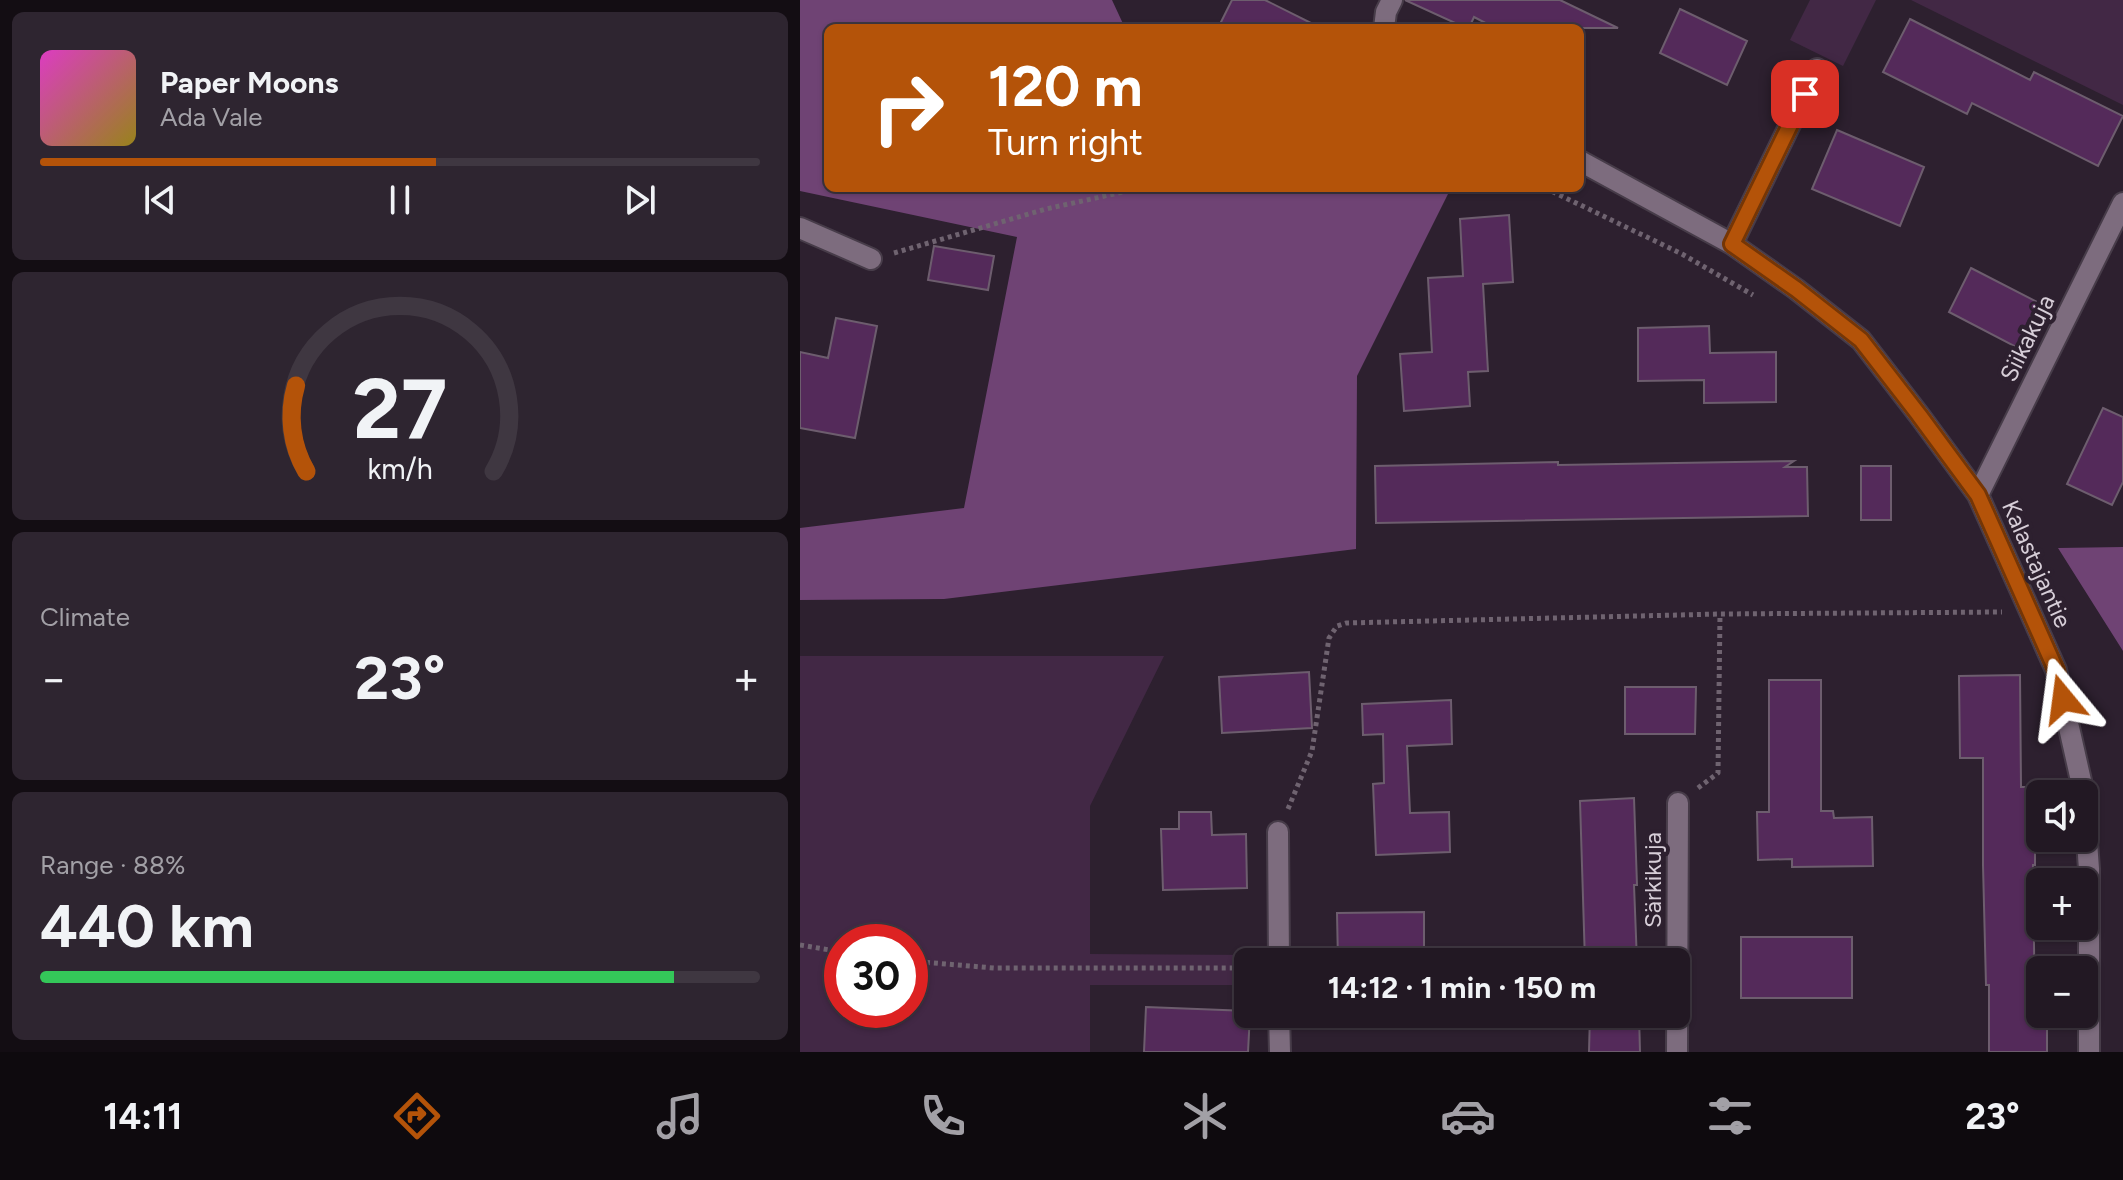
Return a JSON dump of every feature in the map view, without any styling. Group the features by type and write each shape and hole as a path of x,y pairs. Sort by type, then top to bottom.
{"street":[{"path":"1384,24 1392,0"},
{"path":"1732,244 1817,69"},
{"name":"Kalastajantie","path":"1584,163 1732,244 1861,340 1978,495 2056,670 2081,780"},
{"name":"Siikakuja","path":"1978,495 2123,203"},
{"path":"800,228 871,259"},
{"name":"Särkikuja","path":"1677,1052 1678,803"},
{"path":"1278,832 1279,948"},
{"path":"2088,852 2089,1052"},
{"path":"1279,1028 1280,1052"}],"path":[{"path":"871,259 1046,209 1123,192"},
{"path":"1553,192 1682,254 1761,299"},
{"path":"1278,832 1312,751 1329,638 1337,626 1346,623 1720,614 2005,612 1998,599"},
{"path":"1678,803 1718,773 1720,614"},
{"path":"800,945 824,949"},
{"path":"928,962 994,968 1234,968"}],"shaded area":[{"path":"800,0 1112,0 1123,24 824,24 824,192 1449,192 1357,376 1356,549 944,599 800,600 800,528 964,508 1017,237 800,191"},
{"path":"1810,0 1876,0 1843,66 1790,40"},
{"path":"1911,0 2123,0 2123,105"},
{"path":"2123,547 2123,651 2058,548"},
{"path":"800,656 1164,656 1090,806 1090,954 1234,955 1234,985 1090,985 1090,1052 800,1052"}],"building":[{"path":"1232,0 1265,0 1313,24 1220,24"},
{"path":"1405,0 1560,0 1618,28 1584,28 1584,24 1487,24 1474,17 1471,24 1457,24"},
{"path":"1680,9 1747,41 1727,85 1660,53"},
{"path":"1910,19 2030,80 2034,72 2123,116 2098,166 1972,103 1967,114 1883,72"},
{"path":"1837,130 1924,167 1900,226 1812,189"},
{"path":"1509,215 1513,282 1483,284 1488,371 1468,372 1470,406 1404,411 1400,354 1432,352 1428,278 1463,276 1460,219"},
{"path":"934,246 994,256 988,290 928,280"},
{"path":"1971,268 2039,303 2016,347 1949,312"},
{"path":"836,318 877,326 855,438 800,428 800,352 828,358"},
{"path":"1709,326 1710,353 1776,352 1776,402 1704,403 1704,380 1638,381 1638,328"},
{"path":"2103,408 2123,417 2123,482 2112,505 2067,484"},
{"path":"1794,461 1785,467 1807,467 1808,516 1376,523 1375,466"},
{"path":"1861,466 1891,466 1891,520 1861,520"},
{"path":"1309,672 1312,728 1222,733 1219,677"},
{"path":"2020,675 2021,787 2026,787 2026,852 2035,852 2035,865 2026,868 2026,940 2034,940 2034,956 2026,956 2026,1028 2047,1028 2047,1052 1989,1052 1983,758 1960,758 1959,676"},
{"path":"1769,680 1821,680 1821,811 1833,811 1834,818 1872,817 1873,866 1792,867 1792,859 1758,860 1757,812 1769,812"},
{"path":"1625,687 1696,687 1695,734 1625,734"},
{"path":"1451,700 1452,744 1407,746 1410,813 1449,812 1450,852 1376,855 1373,784 1384,783 1383,734 1363,735 1362,704"},
{"path":"1634,798 1636,948 1585,948 1580,801"},
{"path":"1179,812 1211,812 1212,835 1246,834 1247,888 1163,890 1161,829 1179,829"},
{"path":"1424,912 1424,948 1338,948 1337,913"},
{"path":"1741,937 1852,937 1852,998 1741,998"},
{"path":"1146,1007 1234,1010 1234,1028 1249,1028 1248,1052 1144,1052"},
{"path":"1590,1028 1639,1028 1640,1052 1589,1052"}],"route":[{"path":"1805,94 1732,244 1861,340 1978,495 2056,670 2063,699"}]}
